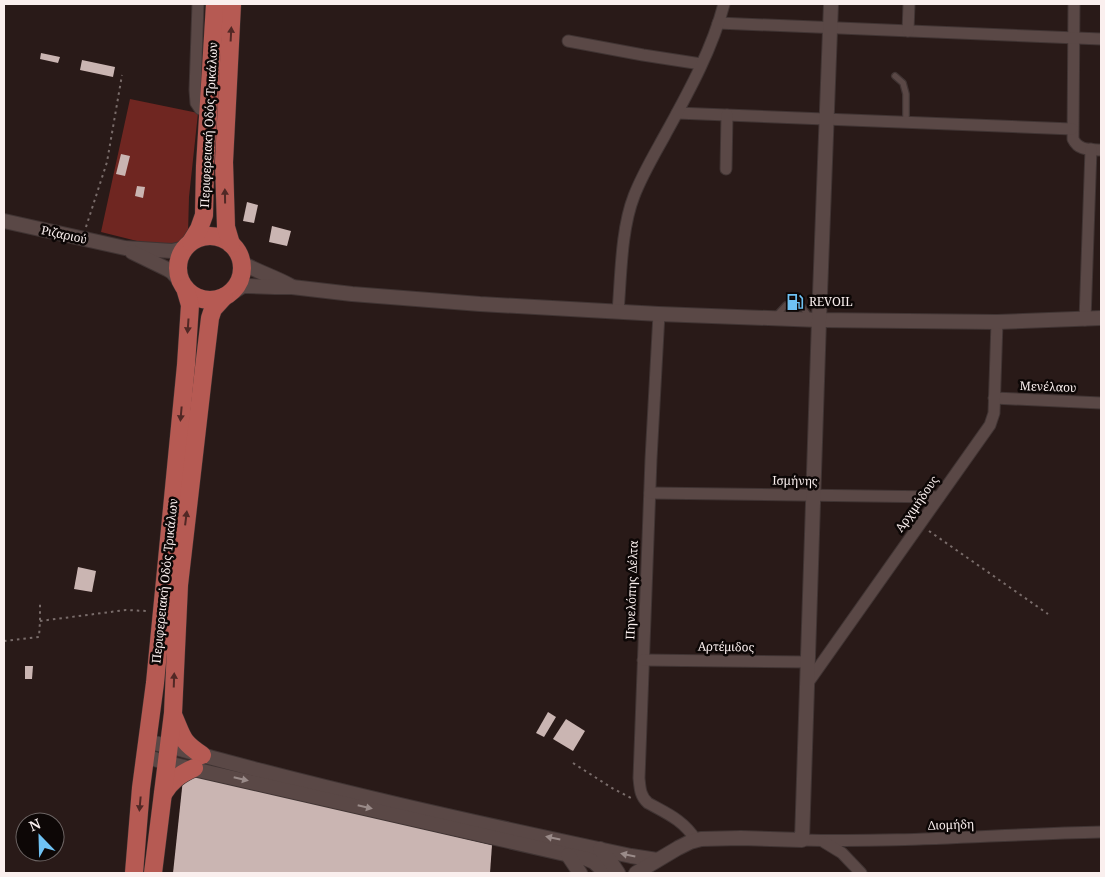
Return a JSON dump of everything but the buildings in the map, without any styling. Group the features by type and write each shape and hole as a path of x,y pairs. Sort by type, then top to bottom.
{"main road":[{"name":"Περιφερειακή Οδός Τρικάλων","path":"188,245 200,229 204,216 205,166 215,4"},
{"name":"Περιφερειακή Οδός Τρικάλων","path":"231,244 226,228 224,162 232,4"},
{"path":"208,236 225,240 231,244 238,251 242,263 241,277 238,285 228,294 217,300 200,299 192,295 183,285 178,273 180,256 188,245 199,238 208,236"},
{"name":"Περιφερειακή Οδός Τρικάλων","path":"134,873 141,788 153,701 185,375 190,305 183,285"},
{"name":"Περιφερειακή Οδός Τρικάλων","path":"153,873 173,713 179,584 210,318 213,309 228,294"},
{"path":"163,794 179,775 198,762 180,735 173,713"}],"street":[{"path":"198,4 196,103 200,108 209,111"},
{"path":"618,312 627,216 645,172 701,64 724,4"},
{"path":"636,873 685,844 696,840 741,838 802,840 813,495 815,320 827,120 831,4"},
{"path":"908,31 909,4"},
{"path":"1074,4 1073,139 1076,145 1082,148 1096,150 1085,320"},
{"path":"718,23 1101,39"},
{"path":"568,41 701,64"},
{"path":"677,113 1072,129"},
{"path":"726,169 727,114"},
{"name":"Ριζαριού","path":"4,222 125,248 172,251 188,245"},
{"name":"Ριζαριού","path":"125,248 172,272 183,285"},
{"path":"242,263 253,270 277,278 292,287"},
{"path":"228,294 243,286 292,287 352,294 618,312 815,320 997,322 1101,318"},
{"name":"Πηνελόπης Δέλτα","path":"644,799 640,789 639,778 659,314"},
{"name":"Αρχιμήδους","path":"806,684 990,425 994,413 997,322"},
{"name":"Μενέλαου","path":"994,398 1101,403"},
{"name":"Ισμήνης","path":"650,492 940,497"},
{"name":"Αρτέμιδος","path":"644,660 807,662"},
{"path":"146,749 587,859 594,862 606,873"},
{"path":"198,762 320,786 462,819 656,860"},
{"path":"644,799 681,822 696,840"},
{"name":"Διομήδη","path":"802,840 899,840 1101,832"},
{"path":"822,841 842,853 862,873"},
{"path":"600,849 618,873"},
{"path":"568,855 580,873"}],"lane":[{"path":"895,76 903,83 906,94 906,123"}],"path":[{"path":"82,239 107,162 122,75"},
{"path":"920,525 1048,614"},
{"path":"4,641 39,637 40,604"},
{"path":"40,621 126,610 162,612"},
{"path":"573,763 625,796 632,799 644,799"}],"shaded area":[{"path":"130,99 198,113 189,197 188,233 185,241 169,249 101,232"}],"place":[{"name":"REVOIL","path":"795,302"}]}
